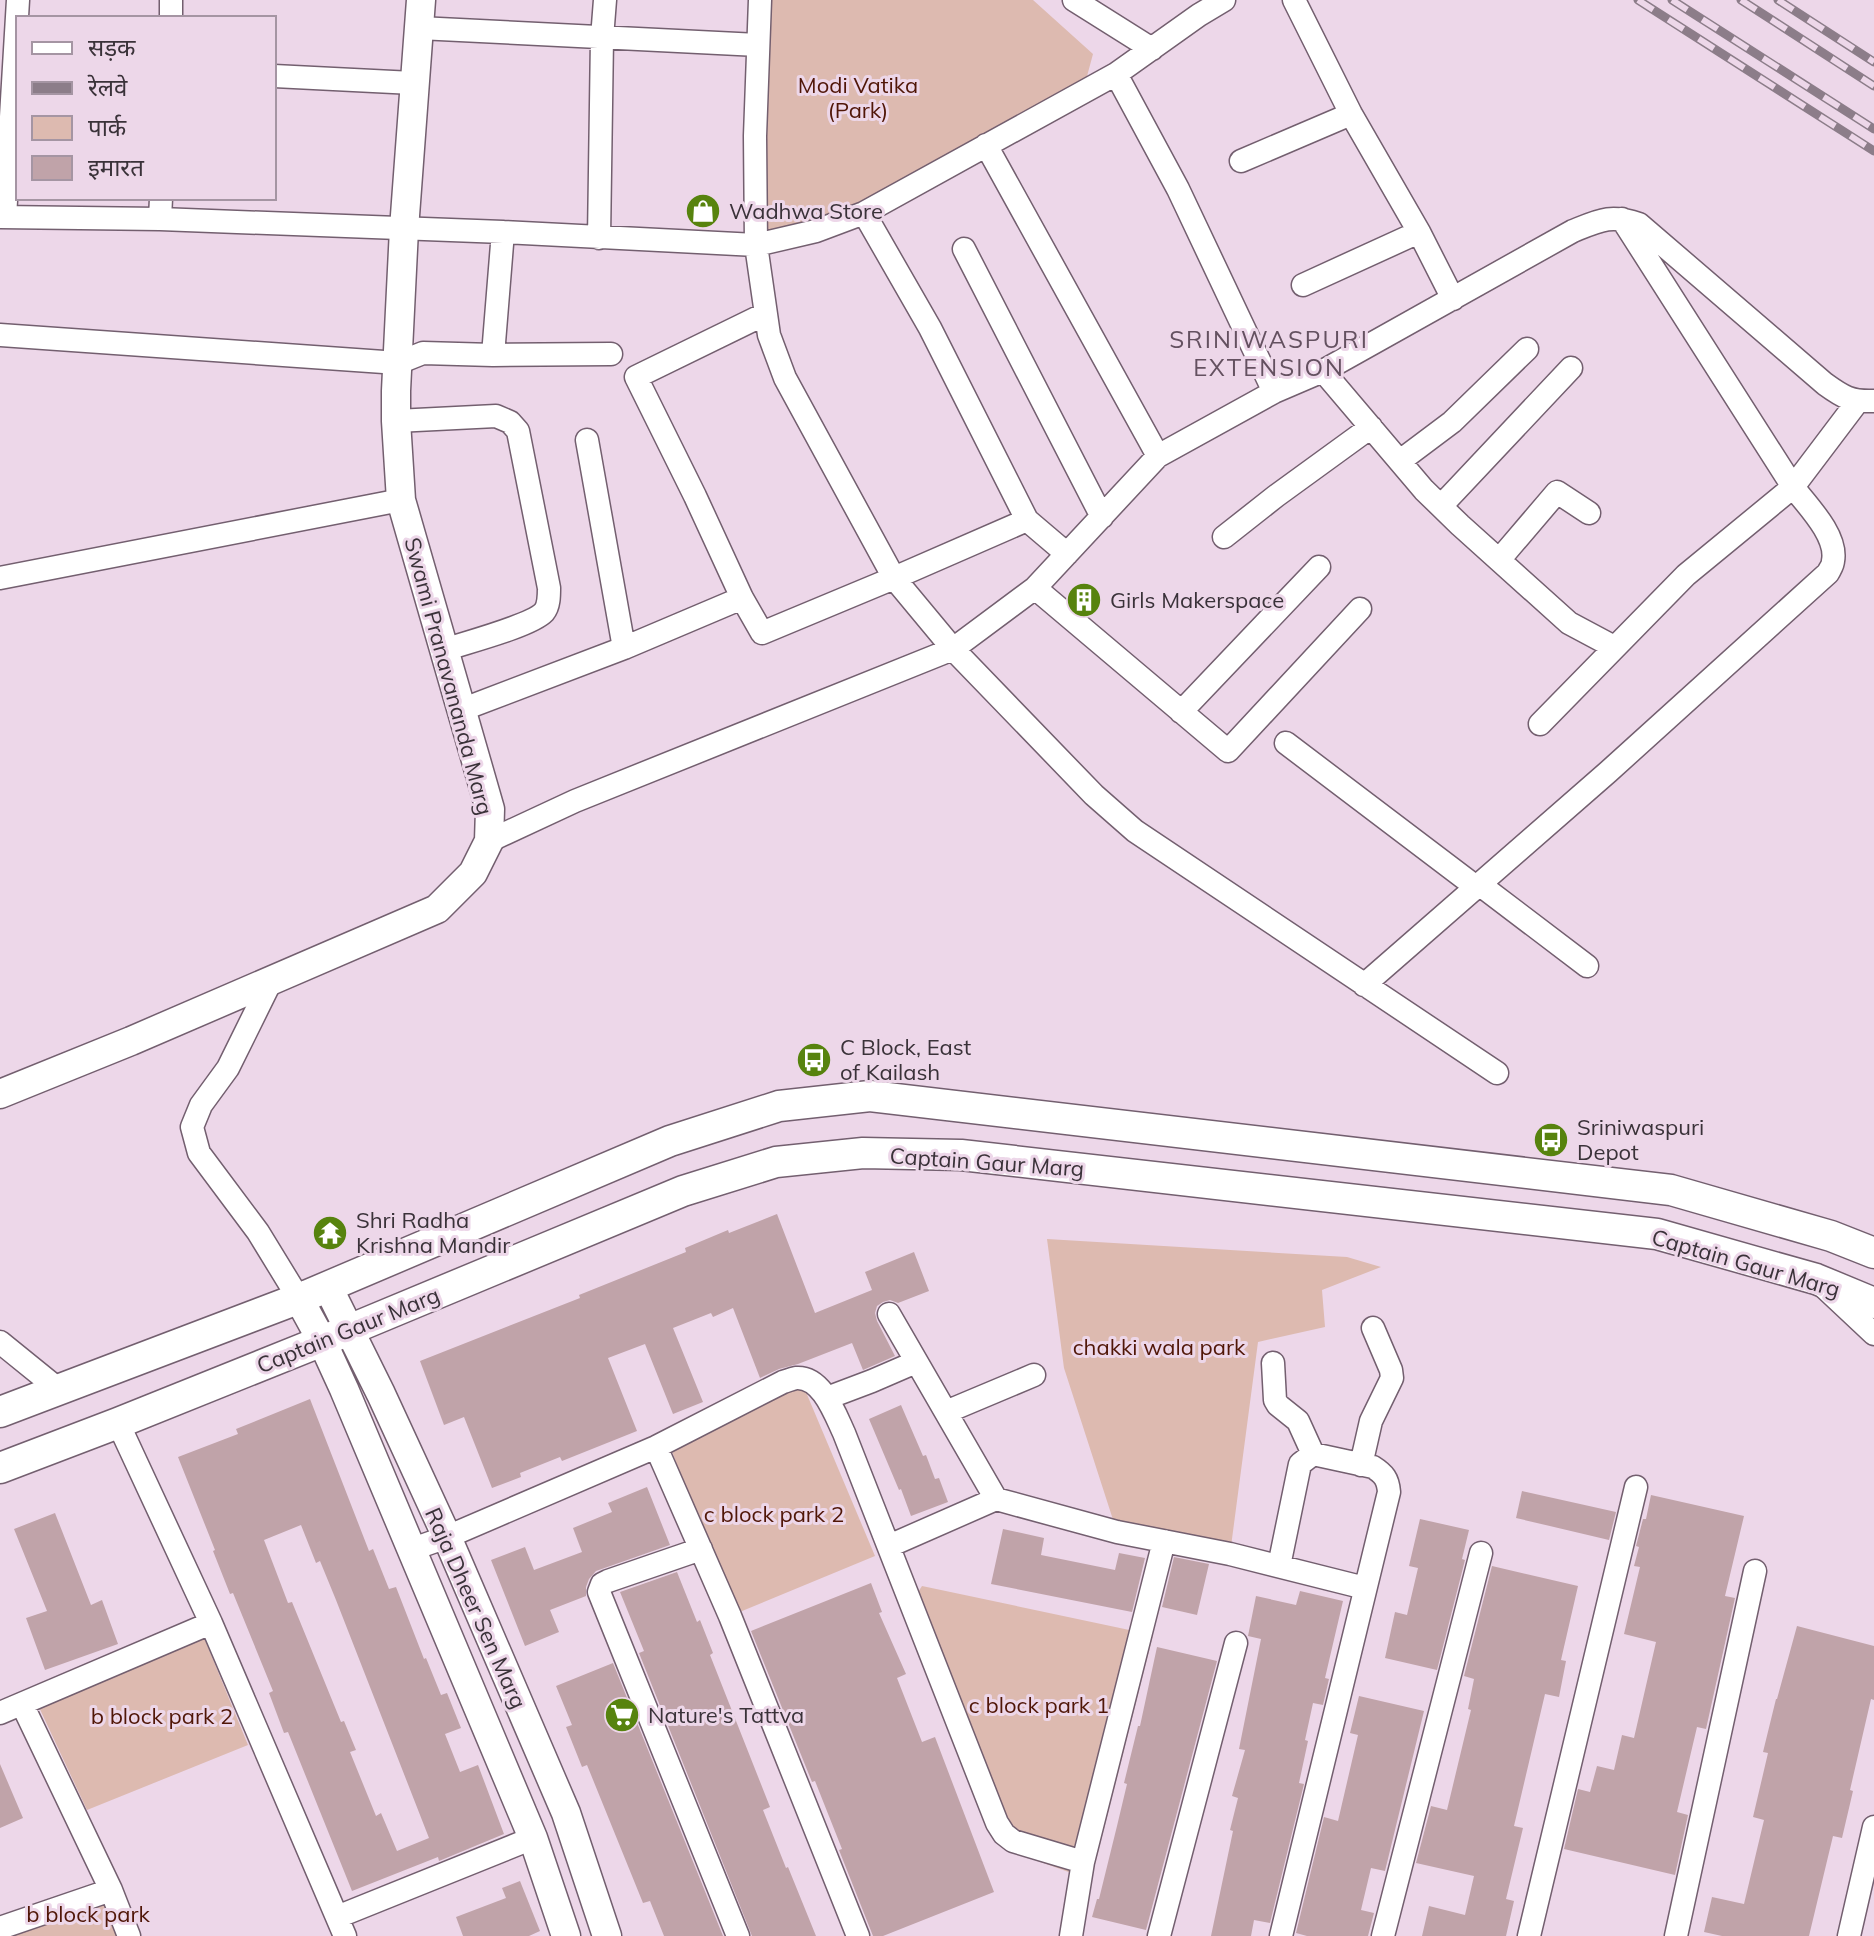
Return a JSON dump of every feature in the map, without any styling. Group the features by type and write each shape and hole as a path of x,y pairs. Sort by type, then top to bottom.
{"main road":[{"path":"0,1412 299,1299 670,1141 779,1106 870,1096 1671,1190 1831,1236 1874,1253"},
{"name":"Captain Gaur Marg","path":"0,1468 336,1336 683,1191 776,1162 863,1153 961,1155 1657,1234 1816,1279 1874,1303"}],"street":[{"name":"Swami Pranavananda Marg","path":"0,1094 437,909 473,873 489,841 490,809 401,500 396,421 398,363 413,83 421,0"},
{"path":"599,238 605,0"},
{"path":"760,0 754,148 756,245 769,335 785,378 894,578 953,649 1094,795 1135,831 1497,1073"},
{"path":"1074,0 1152,49"},
{"path":"16,19 2,217 160,208 404,229 756,245 816,231 864,213 1116,74 1224,0"},
{"path":"1294,0 1351,114 1419,232 1453,299"},
{"path":"419,28 758,45"},
{"path":"1116,74 1178,189 1274,392"},
{"path":"276,76 413,83"},
{"path":"1241,161 1351,114"},
{"path":"986,145 1158,456"},
{"path":"864,213 930,328 1027,520 1067,554"},
{"path":"1364,985 1608,772 1828,573 1834,560 1832,544 1823,526 1793,487 1622,218"},
{"path":"489,841 575,801 953,649 1035,588 1158,456 1274,392 1323,371 1573,231 1600,220 1622,218 1639,224 1825,384 1843,396 1866,401 1793,487 1686,575 1540,724"},
{"path":"493,355 503,232"},
{"path":"1303,285 1419,232"},
{"path":"964,249 1102,517"},
{"path":"765,314 636,377 742,598 762,633 1027,520"},
{"path":"0,335 398,363 423,353 611,354"},
{"path":"1400,461 1452,422 1527,349"},
{"path":"1441,506 1571,368"},
{"path":"1323,371 1424,490 1569,623 1614,647"},
{"path":"396,421 496,416 510,422 518,431 549,588 548,603 545,611 529,622 444,650"},
{"path":"1224,537 1371,427"},
{"path":"587,440 624,648"},
{"path":"1499,560 1557,492 1589,513"},
{"path":"0,578 401,500"},
{"path":"1181,712 1319,567"},
{"path":"1035,588 1228,751 1360,609"},
{"path":"461,710 624,648 742,598"},
{"path":"1286,743 1587,966"},
{"path":"271,981 228,1068 201,1105 192,1127 199,1153 258,1232 299,1299"},
{"path":"1816,1279 1874,1334"},
{"name":"Raja Dheer Sen Marg","path":"328,1287 336,1336 410,1550 533,1838 566,1936"},
{"name":"Raja Dheer Sen Marg","path":"299,1299 336,1336 381,1394 447,1537 566,1813 607,1936"},
{"path":"889,1314 996,1499"},
{"path":"1361,1465 1371,1421 1392,1378 1373,1328"},
{"path":"0,1342 58,1389"},
{"path":"827,1398 916,1362"},
{"path":"1273,1363 1275,1400 1298,1421 1313,1454"},
{"path":"946,1412 1034,1375"},
{"path":"410,1550 656,1447 783,1382 797,1378 813,1384 827,1398 844,1433 997,1823 1013,1841 1083,1862"},
{"path":"118,1423 211,1623 341,1927 533,1838"},
{"path":"656,1447 736,1630 858,1936"},
{"path":"1281,1936 1389,1492 1388,1481 1382,1472 1373,1467 1313,1454"},
{"path":"1279,1566 1300,1464 1313,1454"},
{"path":"1529,1936 1636,1487"},
{"path":"889,1546 996,1499 1117,1532 1279,1566 1365,1588"},
{"path":"1071,1936 1083,1862 1164,1541"},
{"path":"701,1549 608,1581 602,1584 599,1592 738,1936"},
{"path":"1383,1936 1481,1553"},
{"path":"1676,1936 1755,1571"},
{"path":"0,1713 211,1623"},
{"path":"1159,1936 1236,1643"},
{"path":"22,1704 111,1890 129,1936"},
{"path":"1849,1936 1864,1916 1874,1827"},
{"path":"0,1928 111,1890"}],"green space":[{"name":"Modi Vatika (Park)","path":"765,0 1033,0 1093,54 1083,91 822,225 758,230"},
{"name":"chakki wala park","path":"1047,1239 1347,1257 1381,1267 1322,1290 1325,1327 1258,1342 1230,1554 1117,1532 1064,1368"},
{"name":"c block park 2","path":"803,1385 875,1556 730,1616 672,1451"},
{"name":"c block park 1","path":"922,1586 1153,1635 1091,1880 1004,1849 988,1820 907,1609"},
{"name":"b block park 2","path":"203,1635 248,1745 87,1810 37,1703"},
{"name":"b block park","path":"100,1884 123,1936 0,1936"}],"building":[{"path":"777,1214 815,1313 872,1290 865,1272 914,1252 929,1291 898,1303 890,1300 883,1302 877,1306 875,1313 895,1356 863,1370 852,1343 760,1378 733,1308 713,1317 711,1313 673,1328 703,1402 673,1414 645,1344 608,1358 637,1431 562,1461 560,1457 492,1488 464,1417 444,1425 420,1361 580,1298 579,1295 686,1252 685,1248 728,1230 729,1233"},
{"path":"310,1399 369,1551 373,1549 389,1589 396,1587 441,1695 447,1693 461,1728 445,1734 460,1772 478,1765 504,1834 439,1861 438,1857 352,1891 288,1732 284,1733 269,1693 273,1691 233,1593 230,1594 178,1457 238,1434 236,1429","holes":["301,1525 316,1563 320,1561 429,1838 397,1851 381,1813 376,1816 350,1752 356,1750 344,1721 341,1722 292,1602 288,1603 264,1540"]},
{"path":"901,1405 923,1456 926,1455 935,1479 939,1478 948,1502 911,1516 869,1419"},
{"path":"647,1487 670,1545 596,1571 589,1579 586,1596 550,1610 559,1632 525,1646 491,1560 525,1547 534,1570 582,1552 573,1528 612,1512 608,1503"},
{"path":"1522,1491 1616,1512 1609,1540 1516,1518"},
{"path":"1651,1495 1744,1516 1725,1596 1735,1598 1706,1729 1697,1727 1677,1812 1688,1815 1675,1875 1564,1849 1578,1789 1590,1792 1597,1766 1614,1770 1622,1735 1634,1738 1656,1642 1624,1634 1640,1567 1634,1566 1639,1547 1636,1546"},
{"path":"55,1513 91,1605 102,1600 118,1644 45,1670 26,1618 47,1611 14,1529"},
{"path":"1420,1519 1469,1530 1462,1559 1465,1560 1437,1670 1385,1658 1395,1612 1407,1615 1418,1568 1409,1566"},
{"path":"1003,1529 1044,1538 1041,1555 1115,1570 1119,1553 1145,1558 1132,1612 991,1584"},
{"path":"1174,1557 1209,1564 1197,1615 1162,1607"},
{"path":"1492,1566 1578,1586 1561,1660 1566,1661 1559,1697 1545,1694 1514,1826 1523,1828 1506,1899 1514,1901 1506,1936 1422,1936 1429,1906 1465,1915 1474,1876 1416,1863 1431,1806 1447,1810 1471,1710 1468,1709 1474,1679 1464,1676"},
{"path":"677,1572 713,1653 710,1655 770,1807 763,1810 816,1936 752,1936 639,1653 644,1651 620,1592"},
{"path":"871,1583 882,1612 879,1613 906,1674 897,1678 922,1742 935,1737 994,1892 883,1936 873,1936 815,1781 812,1782 751,1631"},
{"path":"1300,1591 1343,1601 1325,1678 1329,1679 1323,1705 1313,1703 1299,1783 1304,1784 1270,1923 1254,1920 1251,1936 1211,1936 1233,1831 1230,1830 1238,1798 1232,1796 1245,1750 1239,1749 1261,1639 1248,1636 1256,1596 1296,1605"},
{"path":"1797,1626 1874,1646 1874,1700 1871,1699 1842,1838 1833,1836 1809,1936 1722,1936 1704,1932 1712,1897 1744,1904 1764,1820 1753,1817 1768,1753 1763,1752"},
{"path":"1157,1647 1217,1661 1146,1930 1092,1917 1117,1826 1127,1784 1124,1783"},
{"path":"613,1663 723,1936 664,1936 650,1901 643,1903 587,1765 582,1767 566,1727 572,1725 556,1686"},
{"path":"1359,1696 1424,1711 1385,1871 1371,1868 1361,1910 1374,1913 1368,1936 1307,1936 1296,1933 1324,1817 1338,1821 1358,1735 1350,1733"},
{"path":"0,1764 23,1818 0,1828"},
{"path":"520,1881 540,1931 529,1936 463,1936 456,1917 506,1898 502,1888"}],"railway":[{"path":"1638,0 1874,151"},
{"path":"1672,0 1874,129"},
{"path":"1741,0 1874,86"},
{"path":"1778,0 1874,62"}],"place":[{"name":"Wadhwa Store","path":"703,211"},
{"name":"Girls Makerspace","path":"1084,600"},
{"name":"C Block, East of Kailash","path":"814,1060"},
{"name":"Sriniwaspuri Depot","path":"1551,1140"},
{"name":"Shri Radha Krishna Mandir","path":"330,1233"},
{"name":"Nature's Tattva","path":"622,1715"}],"district":[{"name":"SRINIWASPURI EXTENSION","path":"1269,354"}]}
